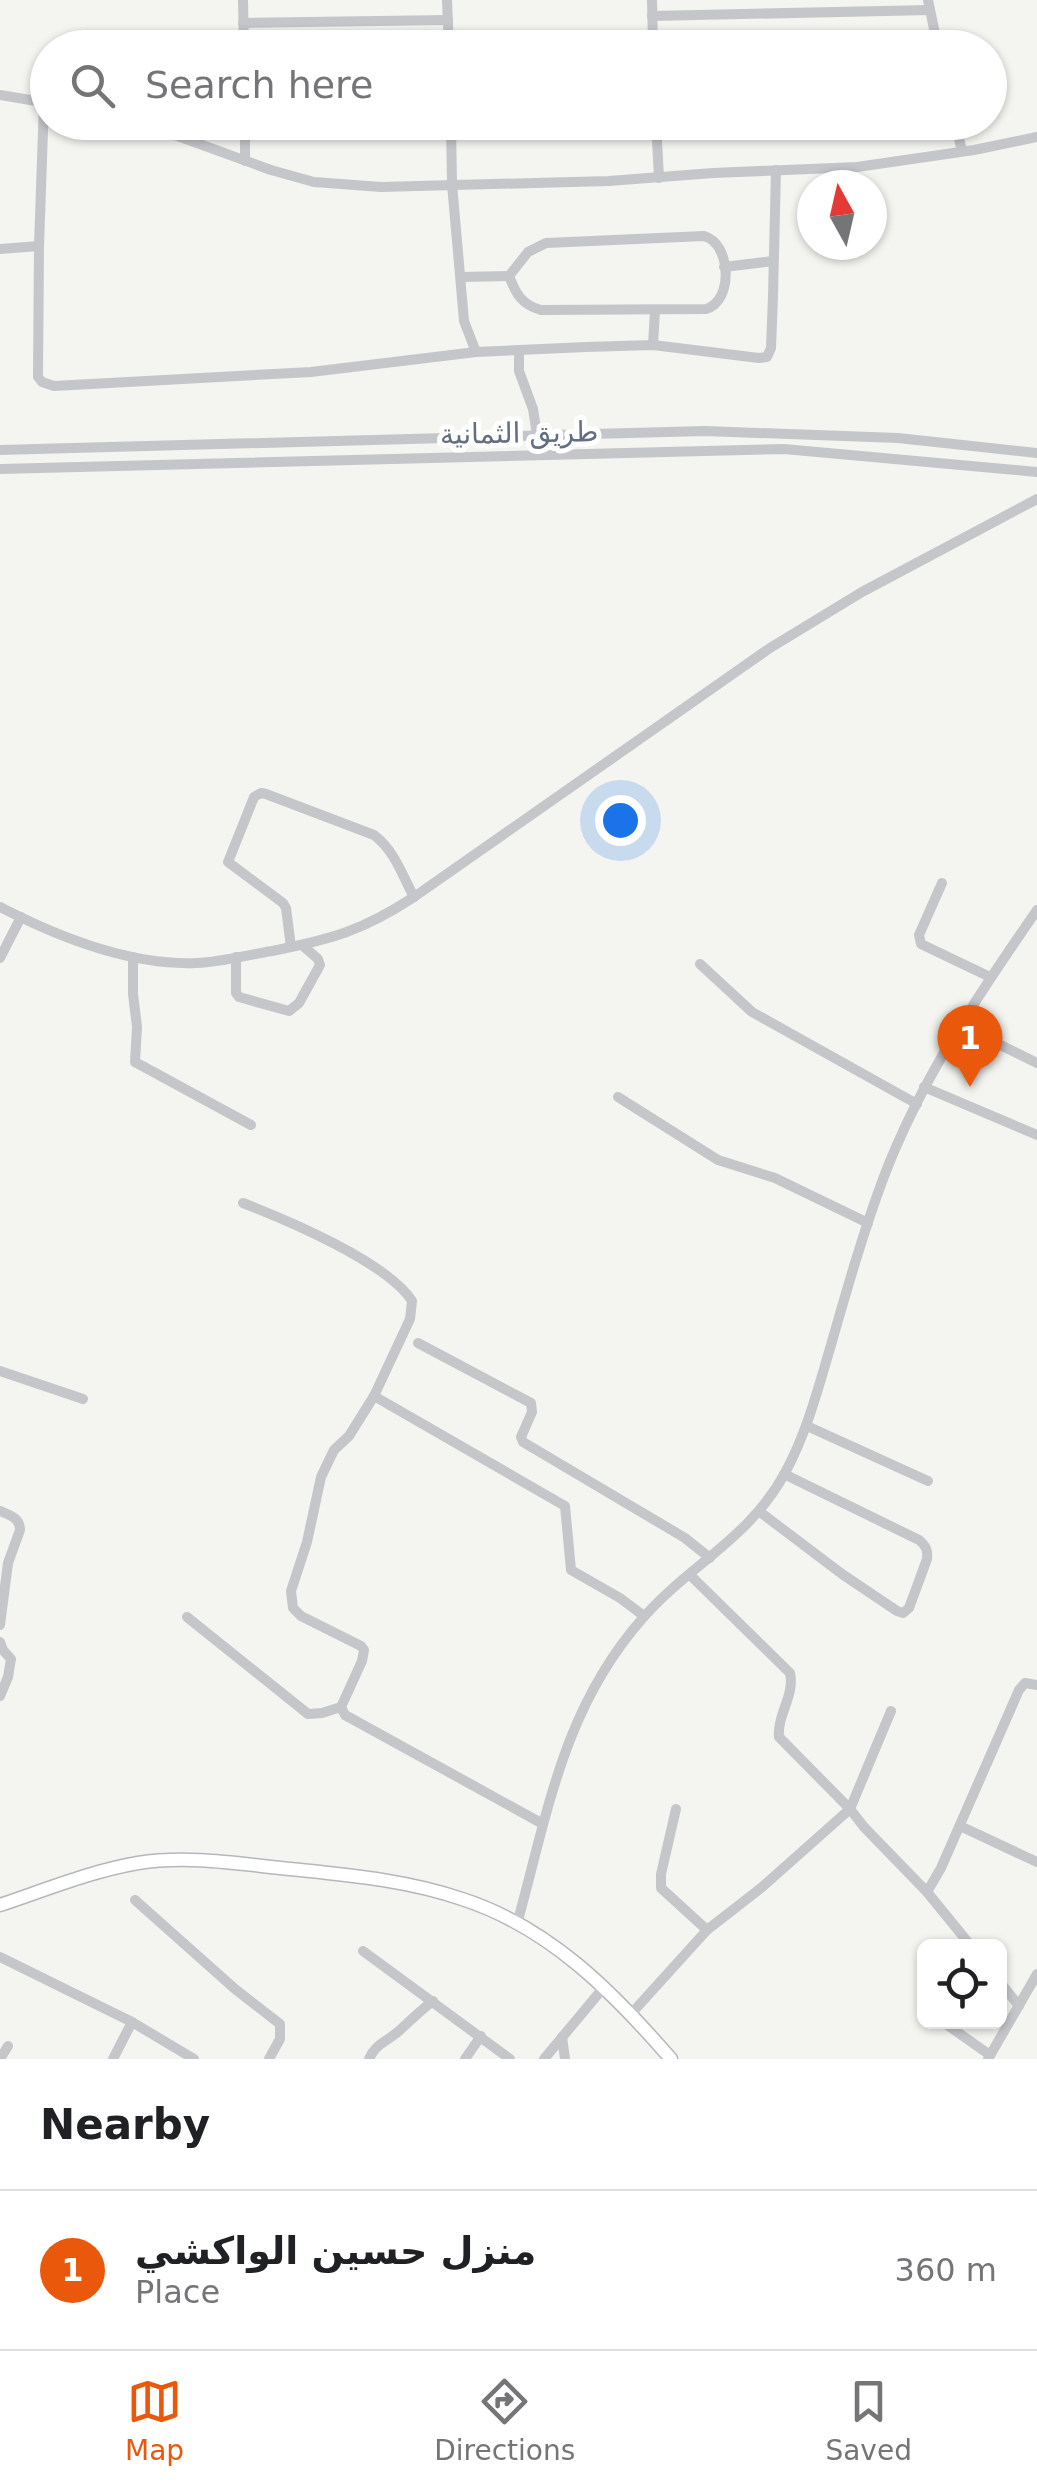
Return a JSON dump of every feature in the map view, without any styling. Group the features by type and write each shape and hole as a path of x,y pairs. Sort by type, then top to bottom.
{"main road":[{"path":"0,1905 141,1862 192,1860 398,1882 467,1900 517,1924 570,1958 632,2014 671,2059"}],"street":[{"path":"243,0 244,30"},
{"path":"448,0 448,30"},
{"path":"652,0 652,30"},
{"path":"652,16 929,5 934,30"},
{"path":"244,23 448,20"},
{"path":"0,95 30,100"},
{"path":"188,140 314,182 381,187 591,182 857,167 1037,137"},
{"path":"44,140 38,376 48,385 311,372 476,352 653,345 767,357 771,341 776,170"},
{"path":"245,140 245,161"},
{"path":"451,140 465,326 476,352"},
{"path":"657,140 659,178"},
{"path":"960,140 962,151"},
{"path":"704,236 712,237 722,248 724,293 714,307 706,310 541,310 523,302 509,276 520,260 546,243 704,236"},
{"path":"0,249 39,246"},
{"path":"724,267 773,261"},
{"path":"460,277 509,276"},
{"path":"653,345 655,310"},
{"path":"520,351 519,371 532,404 537,435"},
{"path":"0,450 705,431 898,438 1037,454"},
{"name":"طريق الثمانية","path":"0,469 784,450 1037,472"},
{"path":"0,906 82,942 163,962 196,964 324,941 361,928 414,897 770,648 862,592 1037,500"},
{"path":"236,957 239,997 289,1011 299,1003 320,964 297,946 284,903 229,865 228,856 257,794 266,794 374,836 392,854 414,897"},
{"path":"942,883 919,935 920,944 990,976"},
{"path":"517,1924 565,1748 584,1705 614,1654 644,1616 744,1530 784,1474 807,1426 868,1224 895,1150 924,1087 960,1025 990,976 1035,916"},
{"path":"0,958 21,918"},
{"path":"133,957 135,1062 251,1125"},
{"path":"700,964 752,1012 918,1104"},
{"path":"960,1025 1037,1063"},
{"path":"924,1087 1037,1135"},
{"path":"618,1097 718,1160 775,1178 868,1224"},
{"path":"187,1617 308,1714 341,1706 364,1650 302,1616 293,1608 292,1591 327,1462 374,1396 410,1319 412,1306 409,1296 370,1265 335,1244 243,1202"},
{"path":"418,1342 530,1403 532,1412 521,1437 523,1442 685,1538 710,1558"},
{"path":"0,1371 82,1399"},
{"path":"374,1396 565,1506 571,1570 644,1616"},
{"path":"807,1426 928,1481"},
{"path":"760,1512 896,1611 903,1613 909,1608 927,1559 925,1546 784,1474"},
{"path":"0,1511 17,1519 20,1530 8,1563 0,1626"},
{"path":"690,1575 790,1674 793,1687 778,1728 779,1736 927,1892 965,1939"},
{"path":"0,1642 10,1659 0,1696"},
{"path":"927,1892 1019,1690 1025,1683 1037,1685"},
{"path":"341,1706 345,1715 542,1824"},
{"path":"632,2014 707,1930 850,1809 891,1711"},
{"path":"676,1809 659,1882 707,1930"},
{"path":"960,1826 1037,1862"},
{"path":"135,1900 280,2024 280,2039 269,2059"},
{"path":"362,1950 510,2059"},
{"path":"0,1957 132,2022 194,2059"},
{"path":"952,2029 989,2057 1037,1974"},
{"path":"544,2059 604,1987"},
{"path":"1007,1991 1019,2006"},
{"path":"1026,1994 1037,2001"},
{"path":"369,2059 380,2043 433,2001"},
{"path":"113,2059 132,2022"},
{"path":"465,2059 481,2036"},
{"path":"562,2038 564,2059"},
{"path":"0,2059 8,2046"}],"place":[{"name":"منزل حسين الواكشي","path":"970,1087"}]}
